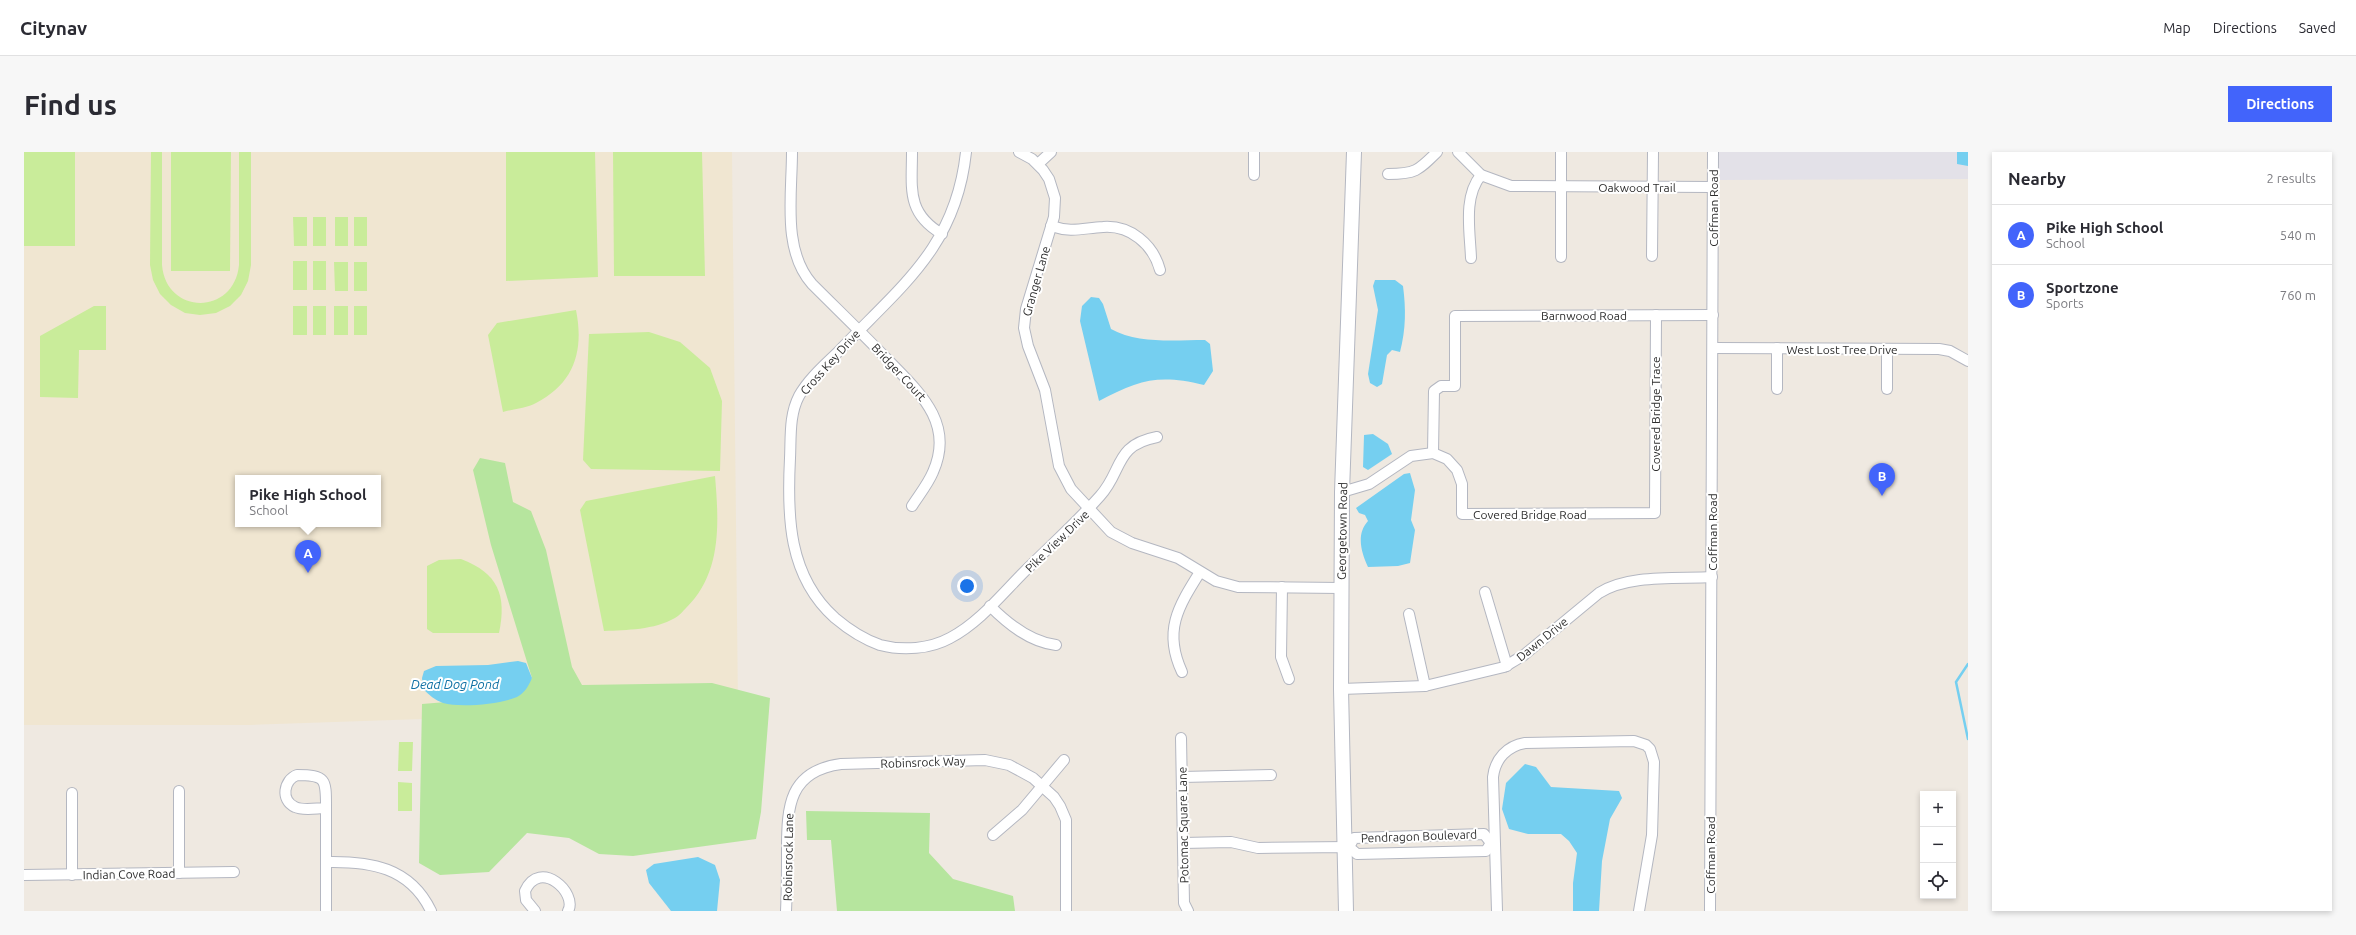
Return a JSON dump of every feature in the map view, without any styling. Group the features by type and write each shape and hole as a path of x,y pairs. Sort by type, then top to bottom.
{"main road":[{"name":"Georgetown Road","path":"1346,911 1347,847 1341,689 1342,492 1354,152"}],"street":[{"name":"Bridger Court","path":"792,152 792,238 797,260 810,281 920,392 935,418 939,436 937,462 930,479 912,506"},
{"path":"912,152 912,195 915,207 926,223 942,234"},
{"name":"Cross Key Drive","path":"874,642 842,624 814,595 797,562 790,525 789,464 792,419 796,404 808,384 859,330 912,278 942,234 958,194 966,152"},
{"name":"Granger Lane","path":"1019,152 1038,164 1049,179 1054,190 1055,209 1052,226 1026,309 1024,328 1028,346 1046,393 1061,472 1071,490 1089,507"},
{"path":"1038,164 1051,152"},
{"path":"1254,152 1254,175"},
{"path":"1388,174 1407,174 1415,172 1437,152"},
{"name":"Oakwood Trail","path":"1458,152 1481,175 1511,186 1653,188 1713,187"},
{"path":"1561,152 1561,257"},
{"path":"1652,256 1653,152"},
{"name":"Coffman Road","path":"1710,911 1713,152"},
{"path":"1471,258 1470,197 1474,185 1481,175"},
{"path":"1052,226 1079,231 1110,227 1128,231 1149,247 1160,270"},
{"name":"Covered Bridge Trace","path":"1655,513 1656,315"},
{"name":"Barnwood Road","path":"1433,453 1434,392 1440,386 1455,386 1455,316 1712,315"},
{"name":"West Lost Tree Drive","path":"1712,348 1939,348 1950,351 1968,361"},
{"path":"1776,389 1777,348"},
{"path":"1887,349 1887,389"},
{"path":"1089,507 1105,490 1117,465 1126,452 1142,442 1157,437"},
{"path":"1342,492 1369,484 1413,455 1433,453"},
{"name":"Covered Bridge Road","path":"1433,453 1447,459 1457,470 1462,484 1462,514 1655,513"},
{"name":"Pike View Drive","path":"874,642 900,648 915,648 941,643 961,632 990,606 1089,507 1111,532 1132,543 1178,558 1216,581 1238,587 1341,588"},
{"path":"1182,672 1175,651 1174,622 1182,602 1200,572"},
{"name":"Dawn Drive","path":"1341,689 1425,686 1507,666 1524,656 1610,586 1630,581 1712,577"},
{"path":"1282,587 1281,657 1289,679"},
{"path":"1485,592 1507,666"},
{"path":"990,606 1017,629 1034,638 1056,645"},
{"path":"1408,614 1425,686"},
{"name":"Potomac Square Lane","path":"1181,738 1184,903 1188,911"},
{"name":"Pendragon Boulevard","path":"1493,843 1484,834 1476,834 1354,838 1347,847 1357,854 1486,851 1493,843 1493,773 1499,758 1507,750 1525,743 1634,741 1646,745 1654,759 1652,835 1639,911"},
{"name":"Robinsrock Way","path":"802,782 822,768 841,764 976,760 1009,765 1043,786 1058,803 1066,820 1066,911"},
{"path":"993,835 1022,810 1064,760"},
{"path":"326,808 297,808 291,805 286,794 288,780 297,775 314,775 321,778 326,785 326,808 326,911"},
{"path":"1182,777 1271,775"},
{"name":"Robinsrock Lane","path":"786,911 788,812 794,794 802,782"},
{"path":"179,791 179,873"},
{"path":"72,793 72,875"},
{"path":"1183,843 1231,842 1258,848 1347,847"},
{"path":"1493,843 1497,911"},
{"path":"326,862 361,862 390,870 416,890 431,911"},
{"name":"Indian Cove Road","path":"24,875 234,872"},
{"path":"535,911 526,900 525,891 536,878 544,876 552,879 568,895 570,902 568,911"}],"shaded area":[{"path":"24,152 732,152 738,708 250,725 24,725"},
{"path":"1718,152 1968,152 1968,179 1718,180"}],"green space":[{"path":"24,152 75,152 75,246 24,246"},
{"path":"151,152 162,152 162,265 166,281 175,293 187,300 200,303 213,301 225,294 234,282 239,265 239,152 251,152 251,265 248,281 241,295 230,306 216,313 200,315 185,313 171,305 160,294 153,280 150,265"},
{"path":"171,152 231,152 230,271 171,271"},
{"path":"506,152 595,152 598,277 506,281"},
{"path":"613,152 702,152 705,276 614,276"},
{"path":"293,217 307,217 307,246 294,246"},
{"path":"313,217 326,217 326,246 313,246"},
{"path":"335,217 348,217 348,246 335,246"},
{"path":"354,217 367,217 367,246 354,246"},
{"path":"293,261 307,261 307,290 293,290"},
{"path":"313,261 326,261 326,290 313,290"},
{"path":"334,262 348,262 348,291 335,291"},
{"path":"354,262 367,262 367,291 354,291"},
{"path":"94,306 106,306 106,350 79,350 78,398 40,397 40,336"},
{"path":"293,306 307,306 307,335 293,335"},
{"path":"313,306 326,306 326,335 313,335"},
{"path":"334,306 348,306 348,335 334,335"},
{"path":"354,306 367,306 367,335 354,335"},
{"path":"576,310 579,339 574,364 568,375 560,386 536,403 503,412 488,335 497,323"},
{"path":"649,332 680,342 710,368 722,401 720,471 591,469 583,460 589,334"},
{"path":"480,458 505,463 513,502 531,511 546,550 572,667 582,685 712,683 770,698 761,812 756,839 633,856 599,854 569,838 527,833 489,872 440,875 419,863 422,704 518,696 532,678 491,545 473,470"},
{"path":"715,476 717,512 716,546 706,579 698,594 679,615 667,622 640,629 604,631 580,510 586,501"},
{"path":"461,559 484,571 497,587 502,607 499,633 433,633 427,629 427,566 439,560"},
{"path":"399,742 413,742 412,771 398,771"},
{"path":"398,782 412,783 412,811 398,811"},
{"path":"806,811 930,813 929,853 953,879 1013,896 1015,911 837,911 831,840 807,840"}],"water":[{"path":"1957,152 1968,152 1968,166 1957,164"},
{"path":"1375,280 1395,280 1403,286 1405,303 1404,327 1400,352 1392,350 1387,355 1382,384 1377,387 1370,383 1368,374 1378,310 1373,286"},
{"path":"1091,297 1099,298 1103,304 1111,329 1122,334 1156,340 1205,340 1210,344 1213,371 1204,385 1174,380 1149,381 1126,388 1099,401 1080,321 1082,306"},
{"path":"1373,434 1388,444 1392,454 1368,470 1363,467 1364,435"},
{"path":"1410,473 1415,490 1411,520 1415,530 1410,563 1398,566 1368,567 1363,555 1361,537 1364,526 1368,521 1365,515 1359,513 1356,508 1404,474"},
{"name":"Dead Dog Pond","path":"518,661 526,663 532,678 528,686 517,697 501,702 470,705 443,703 423,689 422,678 424,671 436,666 488,665"},
{"path":"1525,764 1536,767 1551,787 1619,791 1622,798 1610,819 1602,861 1599,911 1573,911 1573,883 1577,853 1569,841 1561,834 1528,834 1509,829 1502,809 1506,783"},
{"path":"698,857 715,865 720,880 717,911 671,911 649,883 646,870 654,864"}],"waterway":[{"path":"1968,664 1956,682 1968,739"}],"place":[{"name":"Sportzone","path":"1882,496"},
{"name":"Pike High School","path":"308,573"}]}
